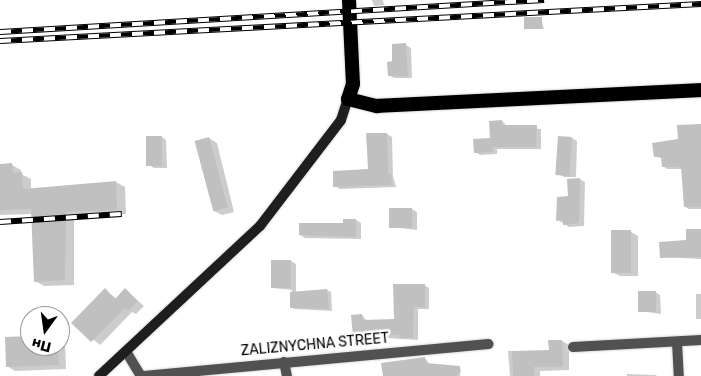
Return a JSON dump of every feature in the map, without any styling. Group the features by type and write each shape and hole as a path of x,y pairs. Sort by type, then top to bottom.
{"highway":[{"path":"349,0 353,84 348,99 377,106 701,90"}],"main road":[{"path":"99,376 127,353 260,226 341,120 348,99"}],"street":[{"path":"573,347 701,340"},
{"path":"677,342 679,376"},
{"name":"ZALIZNYCHNA STREET","path":"127,353 143,376 489,344"},
{"path":"284,362 287,376"}],"building":[{"path":"524,17 542,17 542,29 524,29"},
{"path":"406,43 408,76 388,76 387,62 392,61 392,44"},
{"path":"502,120 502,125 537,125 536,147 493,147 493,152 474,153 473,139 490,138 489,121"},
{"path":"701,124 701,207 684,207 681,167 662,167 661,157 654,157 652,143 678,139 677,125"},
{"path":"366,133 387,133 388,174 391,174 392,185 333,187 333,171 368,169"},
{"path":"146,136 162,136 162,166 146,166"},
{"path":"558,136 572,137 569,176 555,175"},
{"path":"209,137 228,208 213,211 195,141"},
{"path":"12,163 13,173 22,172 23,189 116,181 117,210 66,212 65,280 34,282 31,209 0,210 0,164"},
{"path":"580,178 579,223 563,225 563,220 556,221 557,197 568,196 567,179"},
{"path":"389,208 412,208 412,228 389,228"},
{"path":"343,219 356,219 356,237 299,235 299,223 343,223"},
{"path":"686,229 701,229 701,257 660,258 659,242 686,240"},
{"path":"611,230 631,230 631,273 611,273"},
{"path":"271,260 291,260 291,288 271,288"},
{"path":"393,284 425,284 425,307 414,307 413,338 400,338 400,335 353,336 351,315 362,314 363,320 394,319"},
{"path":"105,288 115,299 125,288 138,301 128,311 125,308 91,342 71,323"},
{"path":"327,289 329,309 290,308 290,292"},
{"path":"638,291 656,291 656,312 638,312"},
{"path":"20,336 20,356 59,356 59,365 6,367 5,337"},
{"path":"548,340 562,340 563,367 534,367 534,376 513,376 512,351 549,350"},
{"path":"425,357 426,363 460,366 460,372 456,376 383,376 381,363"}],"railway":[{"path":"0,32 544,0"},
{"path":"0,41 701,4"},
{"path":"0,222 122,214"}]}
